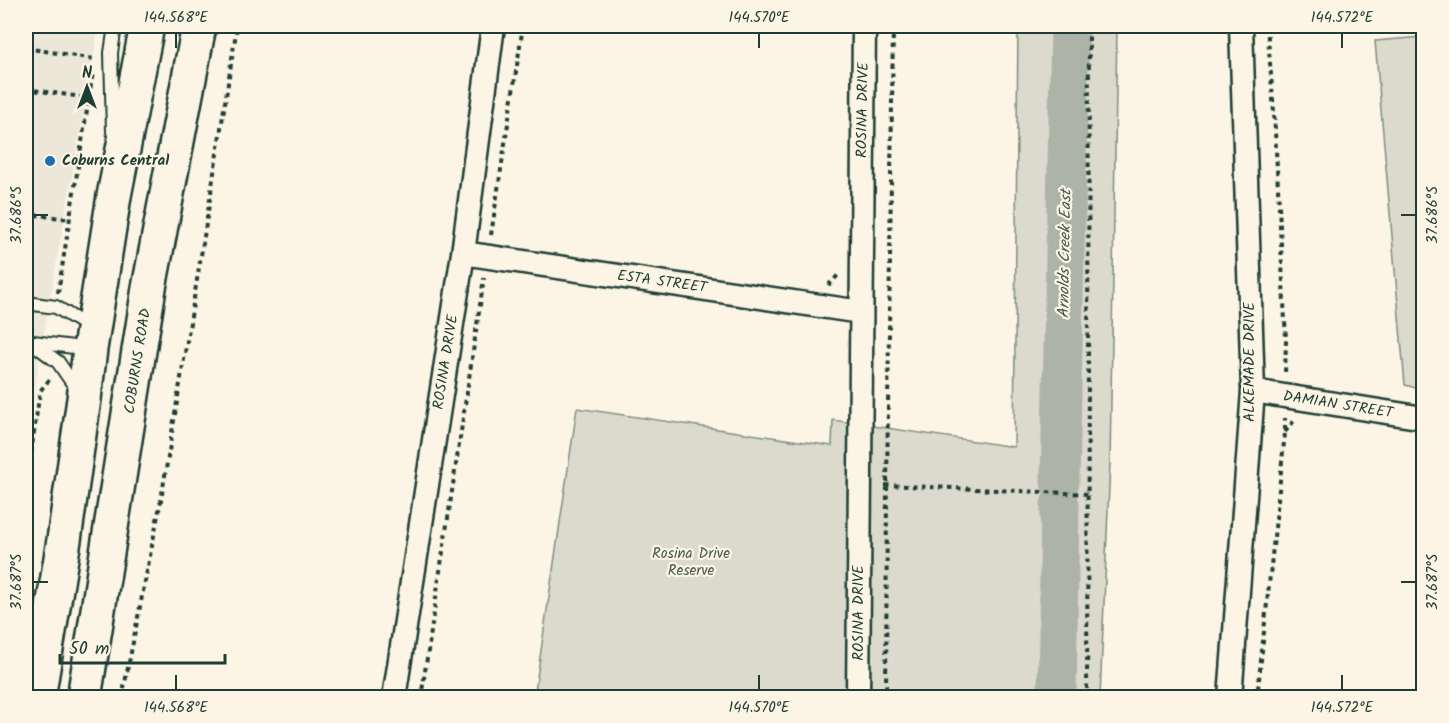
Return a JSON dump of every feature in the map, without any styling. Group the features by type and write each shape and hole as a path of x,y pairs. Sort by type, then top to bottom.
{"main road":[{"path":"38,698 66,528 114,196 147,26"},
{"name":"COBURNS ROAD","path":"84,698 149,288 199,26"},
{"path":"92,340 139,354"}],"street":[{"name":"ROSINA DRIVE","path":"394,698 463,253 493,26"},
{"name":"ROSINA DRIVE","path":"858,698 864,26"},
{"name":"ALKEMADE DRIVE","path":"1230,698 1253,391 1240,26"},
{"name":"ESTA STREET","path":"463,253 861,312"},
{"name":"DAMIAN STREET","path":"1253,391 1424,418"}],"lane":[{"path":"114,196 111,53 115,26"},
{"path":"26,303 56,307 92,340"},
{"path":"28,341 92,340"},
{"path":"28,341 58,362 84,399"}],"path":[{"path":"122,698 161,500 237,26"},
{"path":"421,698 523,26"},
{"path":"886,698 893,26"},
{"path":"1088,698 1089,26"},
{"path":"26,48 95,59 56,307"},
{"path":"26,88 89,98"},
{"path":"26,213 70,219"},
{"path":"26,488 40,391 51,378 58,362"},
{"path":"860,484 1088,494"}],"shaded area":[{"name":"Coburns Central","path":"26,26 99,26 39,360 26,459"}],"green space":[{"name":"Rosina Drive Reserve","path":"1018,26 1117,26 1110,463 1100,697 534,698 577,408 832,446 833,420 1014,447"},
{"path":"1424,37 1423,390 1405,385 1375,41"}],"waterway":[{"name":"Arnolds Creek East","path":"1060,482 1070,26"},
{"name":"Arnolds Creek East","path":"1057,698 1060,505"}],"place":[{"name":"Coburns Central","path":"50,161"}]}
